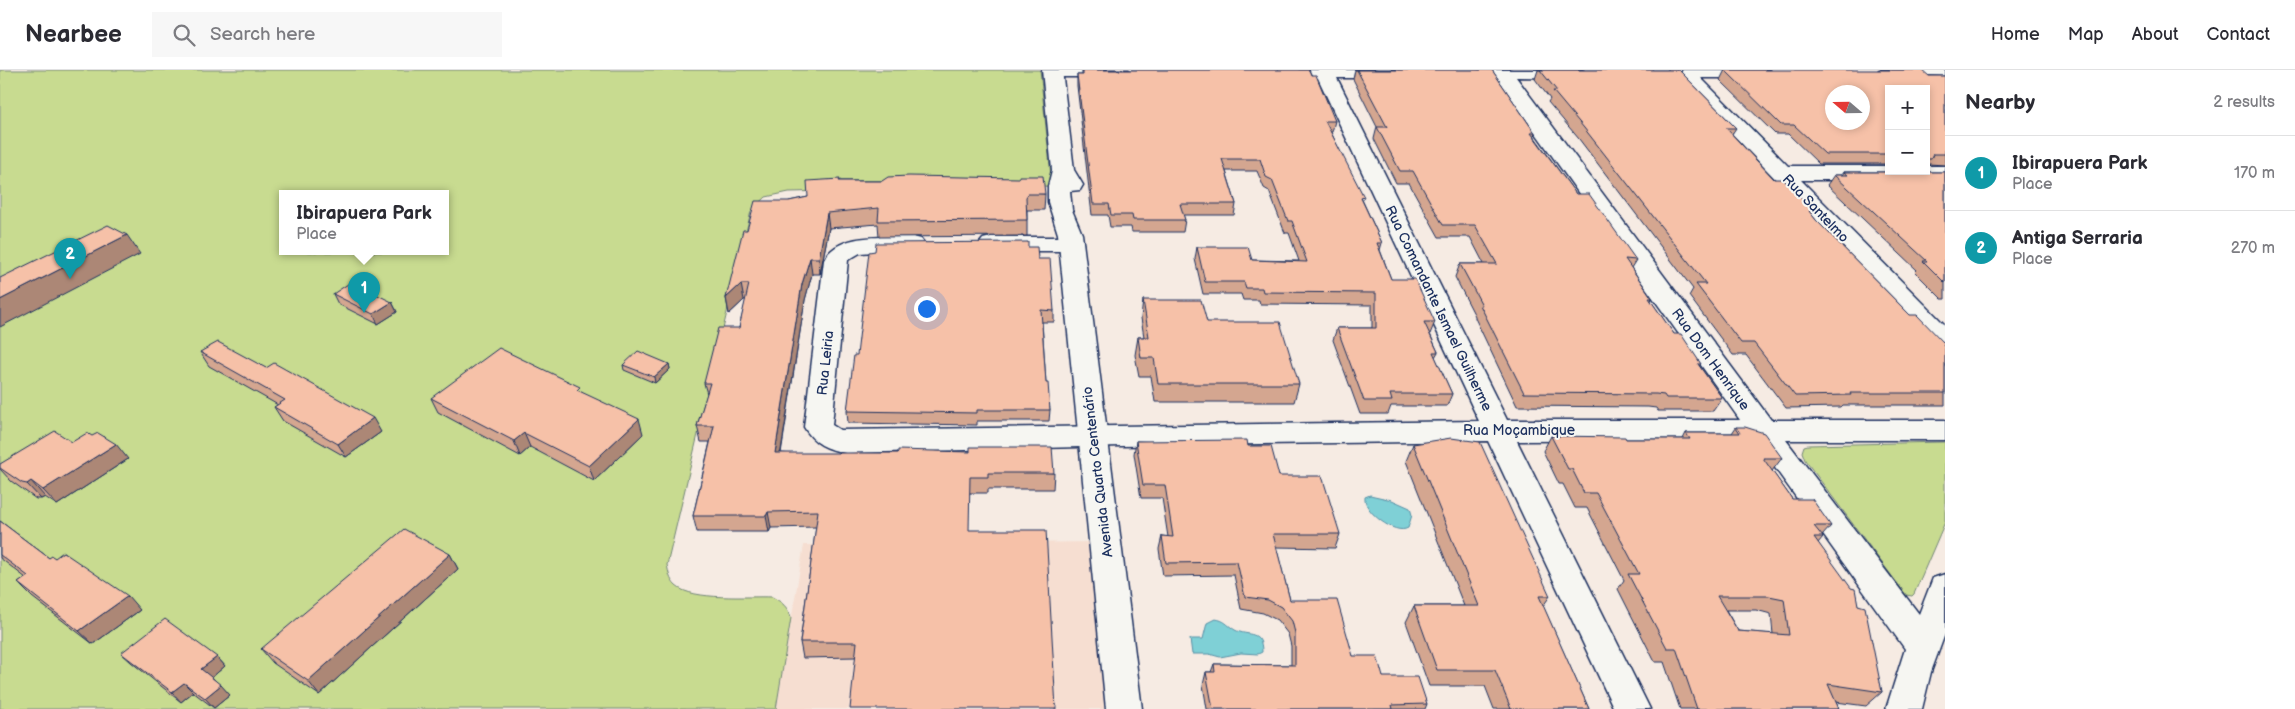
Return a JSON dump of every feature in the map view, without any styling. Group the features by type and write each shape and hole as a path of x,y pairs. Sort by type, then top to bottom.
{"street":[{"path":"1052,71 1140,71"},
{"name":"Avenida Quarto Centenário","path":"1052,71 1063,170 1058,182 1061,215 1070,239 1124,709"},
{"name":"Rua Comandante Ismael Guilherme","path":"1325,71 1632,709"},
{"path":"1473,71 1590,72"},
{"name":"Rua Dom Henrique","path":"1502,71 1923,646"},
{"path":"1286,72 1414,72"},
{"path":"1682,72 1778,72"},
{"name":"Rua Santelmo","path":"1682,72 1945,340"},
{"path":"1866,72 1945,72"},
{"path":"1783,173 1945,172"},
{"path":"964,244 1070,239"},
{"name":"Rua Leiria","path":"934,244 856,246 839,254 836,260 818,427 824,436 832,440 846,442 1092,435"},
{"name":"Rua Moçambique","path":"1092,435 1498,430 1945,430"},
{"path":"1904,709 1923,646 1945,588"}],"shaded area":[{"path":"1096,542 1112,709 776,709 804,545"}],"green space":[{"path":"0,70 1040,70 1052,186 789,192 766,197 751,211 667,565 672,581 684,591 708,596 772,597 786,608 791,618 776,709 0,709"},
{"path":"1945,442 1945,522 1914,594 1912,596 1906,595 1805,460 1802,452 1804,446 1808,445"}],"water":[{"path":"1370,495 1392,500 1410,508 1412,515 1408,528 1402,530 1388,525 1374,515 1366,503 1365,497"},
{"path":"1215,619 1224,622 1235,630 1257,637 1260,640 1262,652 1258,654 1241,653 1220,657 1209,654 1192,654 1190,639 1203,639 1207,623"}],"building":[{"path":"1083,70 1309,70 1311,75 1316,75 1335,121 1325,121 1364,197 1361,198 1382,243 1377,243 1391,279 1415,279 1435,322 1424,322 1438,352 1433,352 1452,394 1390,394 1392,401 1364,401 1337,328 1376,328 1376,293 1263,292 1262,288 1246,288 1244,282 1205,282 1197,247 1248,247 1252,260 1307,262 1292,221 1288,221 1272,180 1266,177 1260,159 1222,159 1236,204 1180,204 1185,220 1133,220 1132,215 1111,215 1109,204 1093,204 1077,75 1083,75"},
{"path":"1357,70 1492,70 1535,133 1531,133 1576,194 1589,194 1636,260 1625,259 1674,334 1681,334 1701,364 1698,364 1722,398 1666,398 1664,395 1656,394 1524,393 1460,264 1497,264 1475,225 1443,225 1413,171 1400,171 1377,127 1387,127"},
{"path":"1540,70 1679,70 1736,128 1726,128 1774,179 1783,179 1813,211 1809,211 1816,220 1910,315 1917,315 1945,344 1943,345 1945,348 1945,393 1850,393 1851,395 1795,396 1754,343 1741,343 1696,284 1706,284 1553,91 1557,91"},
{"path":"1725,70 1922,70 1929,76 1945,76 1945,154 1933,154 1931,159 1930,85 1885,85 1885,154 1825,154 1794,125 1781,125"},
{"path":"1844,172 1885,172 1885,175 1930,175 1930,172 1945,172 1945,283 1923,261 1927,261 1834,175 1848,175"},
{"path":"1019,176 1043,176 1045,194 1028,194 1026,197 1027,220 878,221 879,208 827,213 819,258 810,258 802,284 775,453 898,453 898,450 970,452 970,447 1052,447 1054,473 988,473 988,477 970,477 969,530 1046,530 1056,709 850,709 857,642 800,642 818,511 768,512 766,516 693,516 714,426 697,426 710,383 704,383 718,328 739,328 749,284 741,284 726,298 743,230 747,230 755,201 789,201 808,197 807,181 840,179 839,181 882,181 888,177 1019,178"},
{"path":"108,225 127,235 0,300 0,278"},
{"path":"1028,242 1028,247 1037,247 1038,259 1050,259 1054,311 1041,310 1046,383 1048,383 1050,410 977,410 977,413 847,411 854,355 857,355 869,252 875,251 876,243"},
{"path":"351,282 392,302 373,314 333,294"},
{"path":"1143,300 1201,300 1207,322 1280,322 1299,384 1158,384 1154,358 1141,358 1138,337 1149,337"},
{"path":"218,342 266,368 274,363 373,418 338,444 274,407 285,400 200,352"},
{"path":"499,348 580,387 577,390 639,419 589,466 524,433 514,441 431,398"},
{"path":"638,351 669,364 654,377 623,365"},
{"path":"1736,427 1745,427 1764,433 1782,458 1763,458 1792,499 1812,499 1831,526 1814,526 1823,537 1814,537 1851,588 1855,589 1858,605 1865,607 1882,692 1828,684 1839,709 1697,709 1676,648 1667,648 1628,574 1639,574 1596,493 1584,493 1572,469 1568,469 1551,436 1690,439 1686,433 1740,433","holes":["1717,596 1769,596 1784,599 1789,635 1738,631"]},
{"path":"55,431 72,442 87,433 92,436 98,433 116,444 43,490 31,481 27,484 22,483 0,468 0,464"},
{"path":"1451,438 1480,442 1550,596 1539,596 1589,709 1511,709 1495,670 1437,670 1414,606 1479,606 1413,444"},
{"path":"1247,440 1248,446 1271,446 1279,476 1322,476 1340,534 1273,534 1290,600 1337,600 1353,656 1377,656 1383,677 1418,677 1427,704 1392,705 1393,709 1213,709 1206,672 1215,672 1214,664 1295,665 1295,633 1292,621 1281,607 1268,600 1245,597 1237,562 1166,563 1162,536 1173,537 1165,485 1143,485 1136,441"},
{"path":"0,521 49,558 52,556 55,558 63,552 128,596 79,631 18,583 28,576 0,555"},
{"path":"404,529 450,554 308,681 261,649"},
{"path":"165,619 217,657 201,669 221,685 205,698 184,683 172,692 121,653"}],"place":[{"name":"Antiga Serraria","path":"70,279"},
{"name":"Ibirapuera Park","path":"364,313"}]}
